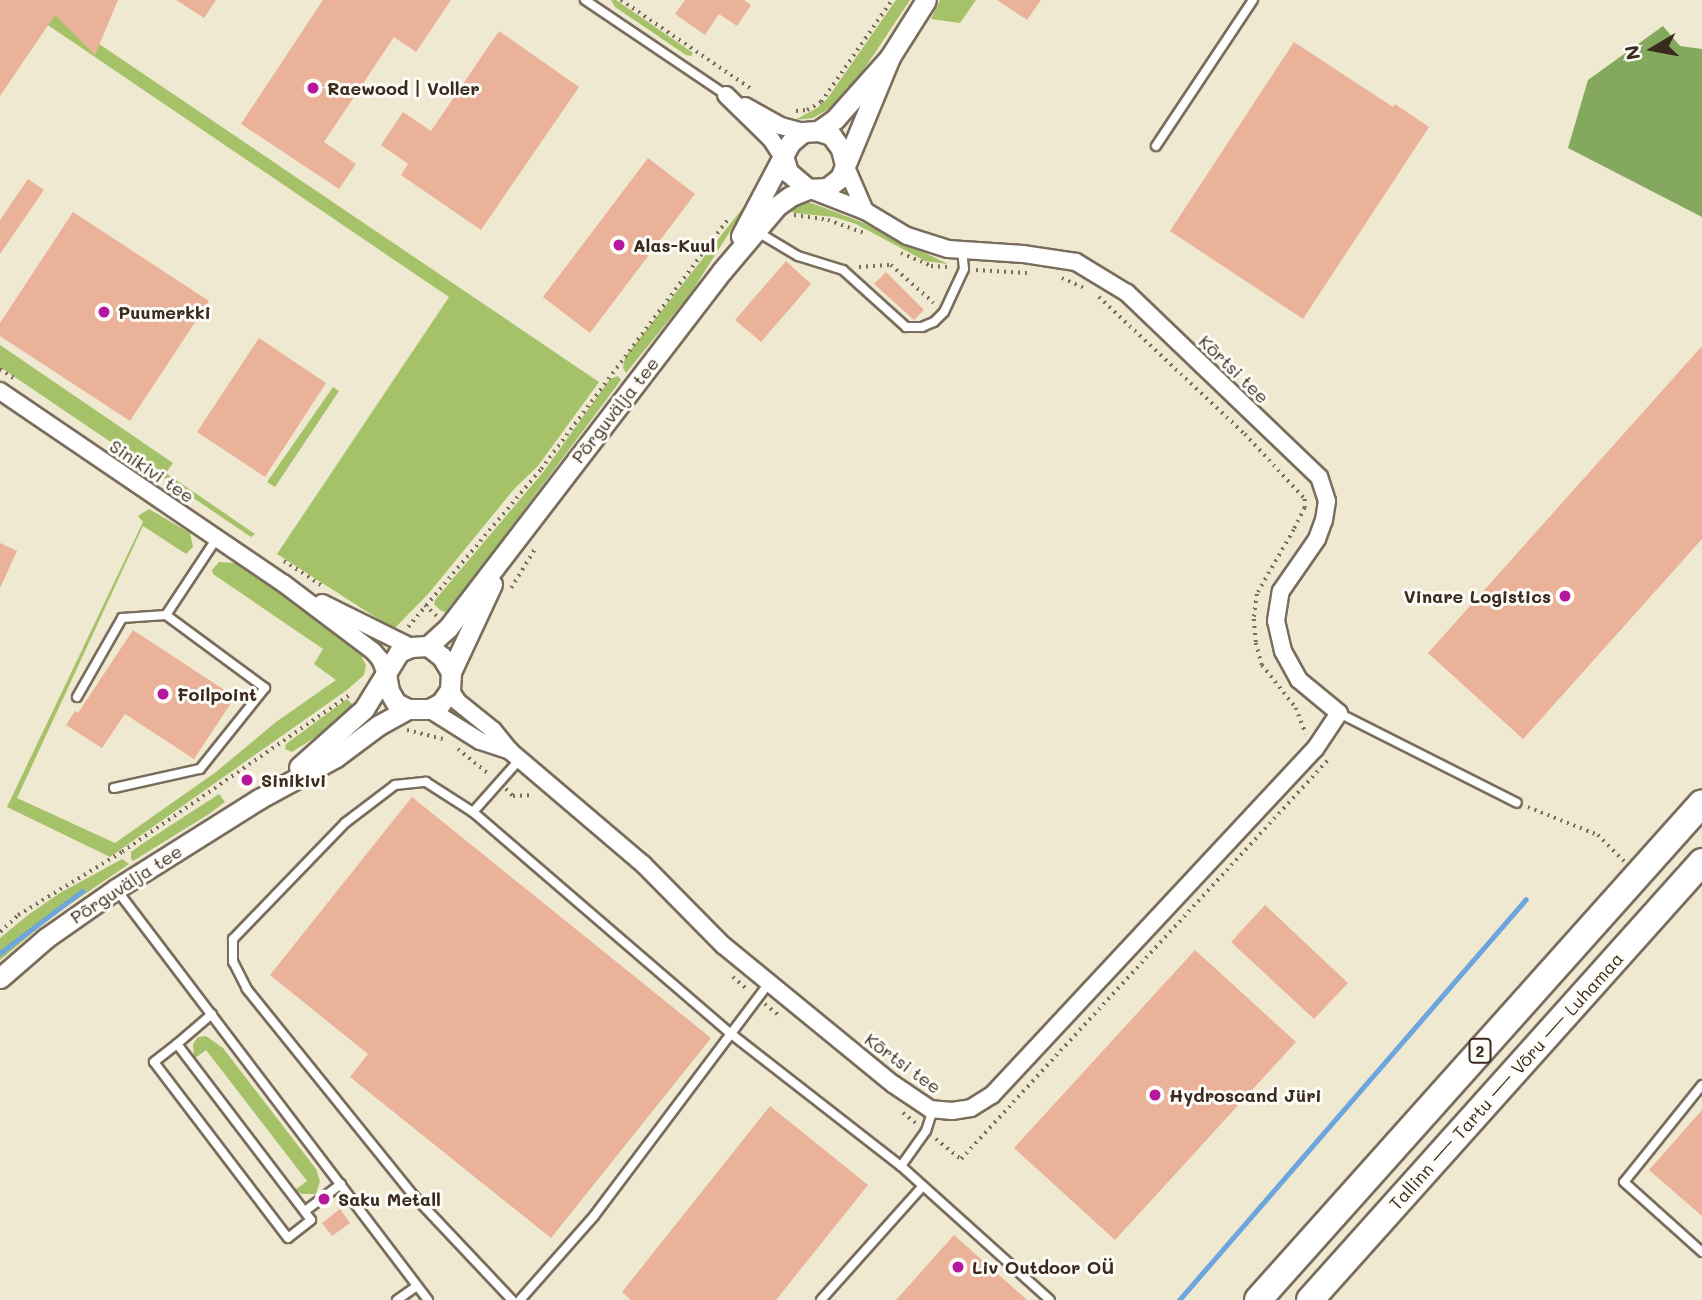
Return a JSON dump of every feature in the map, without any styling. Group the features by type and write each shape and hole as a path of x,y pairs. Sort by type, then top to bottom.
{"highway":[{"name":"2","path":"1258,1300 1702,803"},
{"name":"Tallinn — Tartu — Võru — Luhamaa","path":"1310,1300 1702,862"}],"street":[{"path":"784,159 790,143 835,120 890,57 926,0"},
{"path":"726,95 771,139 784,159 788,172 808,189 827,188 840,178 890,57"},
{"path":"726,95 780,126 831,135 841,149 865,211"},
{"name":"Põrguvälja tee","path":"722,271 784,159"},
{"name":"Põrguvälja tee","path":"419,647 448,628 722,271 776,206 808,189"},
{"name":"Kõrtsi tee","path":"450,681 458,702 493,730 515,755 643,864 723,945 893,1084 933,1110 971,1108 992,1095 1315,749 1339,713 1299,680 1283,651 1276,621 1282,591 1317,539 1324,520 1327,502 1319,477 1127,293 1076,262 1023,254 948,249 907,236 865,211 808,189"},
{"name":"Sinikivi tee","path":"0,391 283,583 373,651 380,659 386,674"},
{"name":"Põrguvälja tee","path":"450,681 509,549"},
{"name":"Sinikivi tee","path":"283,583 381,634 419,647"},
{"path":"419,647 442,657 450,681 441,703 429,709 408,709 396,703 389,691 386,674 399,652 419,647"},
{"name":"Põrguvälja tee","path":"259,799 333,740 357,702 386,674"},
{"name":"Põrguvälja tee","path":"0,978 46,938 116,888 259,799 336,757 379,725 408,709"},
{"name":"Kõrtsi tee","path":"429,709 480,741 515,755"}],"lane":[{"path":"586,0 726,95"},
{"path":"1156,146 1253,0"},
{"path":"756,230 798,256 844,270 906,327 922,327 934,322 943,312 964,269 962,250"},
{"path":"166,615 217,538"},
{"path":"77,697 122,618 166,615 265,688 200,769 114,788"},
{"name":"Kõrtsi tee","path":"1339,713 1517,803"},
{"path":"473,812 500,784 515,755"},
{"path":"512,1300 412,1195 247,989 233,962 233,939 345,823 395,785 426,782 473,812 730,1033 901,1166 1050,1300"},
{"path":"116,888 428,1300"},
{"path":"520,1300 594,1216 768,983"},
{"path":"177,1044 311,1220 288,1238 153,1062 212,1014"},
{"path":"1702,1085 1624,1182 1702,1252"},
{"path":"901,1166 926,1131 933,1110"},
{"path":"305,1211 341,1184"},
{"path":"821,1300 923,1186"},
{"path":"397,1300 417,1286"}],"path":[{"path":"621,0 757,93"},
{"path":"780,126 791,112 807,110 821,102 892,0"},
{"path":"776,206 788,215 828,220 868,234"},
{"path":"381,634 385,626 397,632 407,627 541,469 727,220"},
{"path":"892,248 931,265 1038,273"},
{"path":"844,270 874,264 891,265 943,312"},
{"path":"894,1106 961,1159 1324,767 1325,755 1315,749 1301,728 1296,708 1262,665 1256,643 1254,619 1257,594 1294,530 1305,508 1305,499 1245,434 1095,293 1054,274"},
{"path":"0,369 23,384"},
{"path":"508,593 543,536"},
{"path":"275,555 330,591"},
{"path":"0,932 18,915 357,702 357,688"},
{"path":"379,725 386,733 405,730 427,733 450,741 513,796 531,793 538,798"},
{"path":"1517,803 1598,835 1638,874"},
{"path":"723,968 788,1022"}],"green space":[{"path":"34,0 599,382 538,466 515,488 429,593 394,629 277,554 449,297 33,15"},
{"path":"611,0 616,0 693,53 691,56 615,7"},
{"path":"896,0 910,0 843,101 813,118 795,120 827,99"},
{"path":"940,0 976,0 960,23 931,19"},
{"path":"1663,26 1680,46 1702,49 1702,217 1568,148 1588,80"},
{"path":"753,195 691,293 626,373 623,368 625,357"},
{"path":"806,201 859,221 948,264 925,261 856,224 834,217 794,213 788,209"},
{"path":"0,345 173,463 166,473 255,534 251,537 0,367"},
{"path":"618,376 621,380 447,613 440,610 434,604 435,600 544,471 610,379"},
{"path":"333,387 339,391 275,487 267,482"},
{"path":"149,509 190,533 193,547 186,554 143,526 17,798 115,843 216,772 276,722 336,680 314,664 323,649 213,574 212,570 219,562 235,563 365,650 362,658 366,665 364,675 347,690 110,857 7,807 143,522 138,516"},
{"path":"347,699 356,708 347,717 292,752 285,749 286,744"},
{"path":"219,794 225,802 209,814 133,861 131,859 131,852"},
{"path":"122,859 129,864 54,915 0,960 0,938 60,893"},
{"path":"206,1036 223,1048 316,1169 320,1181 316,1194 302,1194 295,1190 307,1181 206,1050 194,1059 193,1044 198,1037"}],"building":[{"path":"0,0 118,0 95,55 55,15 0,96"},
{"path":"176,0 216,0 204,18"},
{"name":"Raewood | Voller","path":"323,0 451,0 416,52 394,37 324,142 356,164 339,189 241,124"},
{"path":"685,0 744,0 751,5 737,26 719,14 705,35 675,14"},
{"path":"997,0 1041,0 1027,20"},
{"path":"499,31 579,87 481,230 401,175 408,164 381,145 403,112 431,131"},
{"path":"1294,42 1393,107 1395,104 1429,127 1303,319 1170,231"},
{"name":"Alas-Kuul","path":"648,158 695,194 590,333 543,297"},
{"path":"28,179 44,190 0,254 0,220"},
{"name":"Puumerkki","path":"73,212 209,301 130,421 0,336 0,323"},
{"path":"786,261 811,284 761,342 735,320"},
{"path":"886,272 924,310 914,320 874,284"},
{"name":"Puumerkki","path":"259,338 326,383 265,477 197,432"},
{"name":"Vinare Logistics","path":"1702,346 1702,539 1523,739 1428,653"},
{"path":"0,543 17,551 0,588"},
{"name":"Foilpoint","path":"133,630 235,697 194,759 125,714 102,748 66,725 75,711 78,713"},
{"path":"412,797 711,1038 551,1238 350,1077 368,1054 270,975"},
{"path":"1265,905 1348,983 1314,1019 1231,942"},
{"name":"Hydroscand Jüri","path":"1195,950 1296,1042 1115,1240 1014,1148"},
{"path":"770,1106 868,1185 776,1300 631,1300 622,1292"},
{"path":"1702,1110 1702,1216 1649,1170"},
{"path":"340,1209 350,1223 332,1236 322,1223"},
{"name":"Liv Outdoor OÜ","path":"954,1235 1027,1300 896,1300"}],"waterway":[{"path":"0,953 82,891"},
{"path":"1179,1300 1526,899"}],"place":[{"name":"Raewood | Voller","path":"313,88"},
{"name":"Alas-Kuul","path":"619,245"},
{"name":"Puumerkki","path":"104,312"},
{"name":"Vinare Logistics","path":"1565,596"},
{"name":"Foilpoint","path":"163,694"},
{"name":"Sinikivi","path":"247,780"},
{"name":"Hydroscand Jüri","path":"1155,1095"},
{"name":"Saku Metall","path":"324,1199"},
{"name":"Liv Outdoor OÜ","path":"958,1267"}]}
